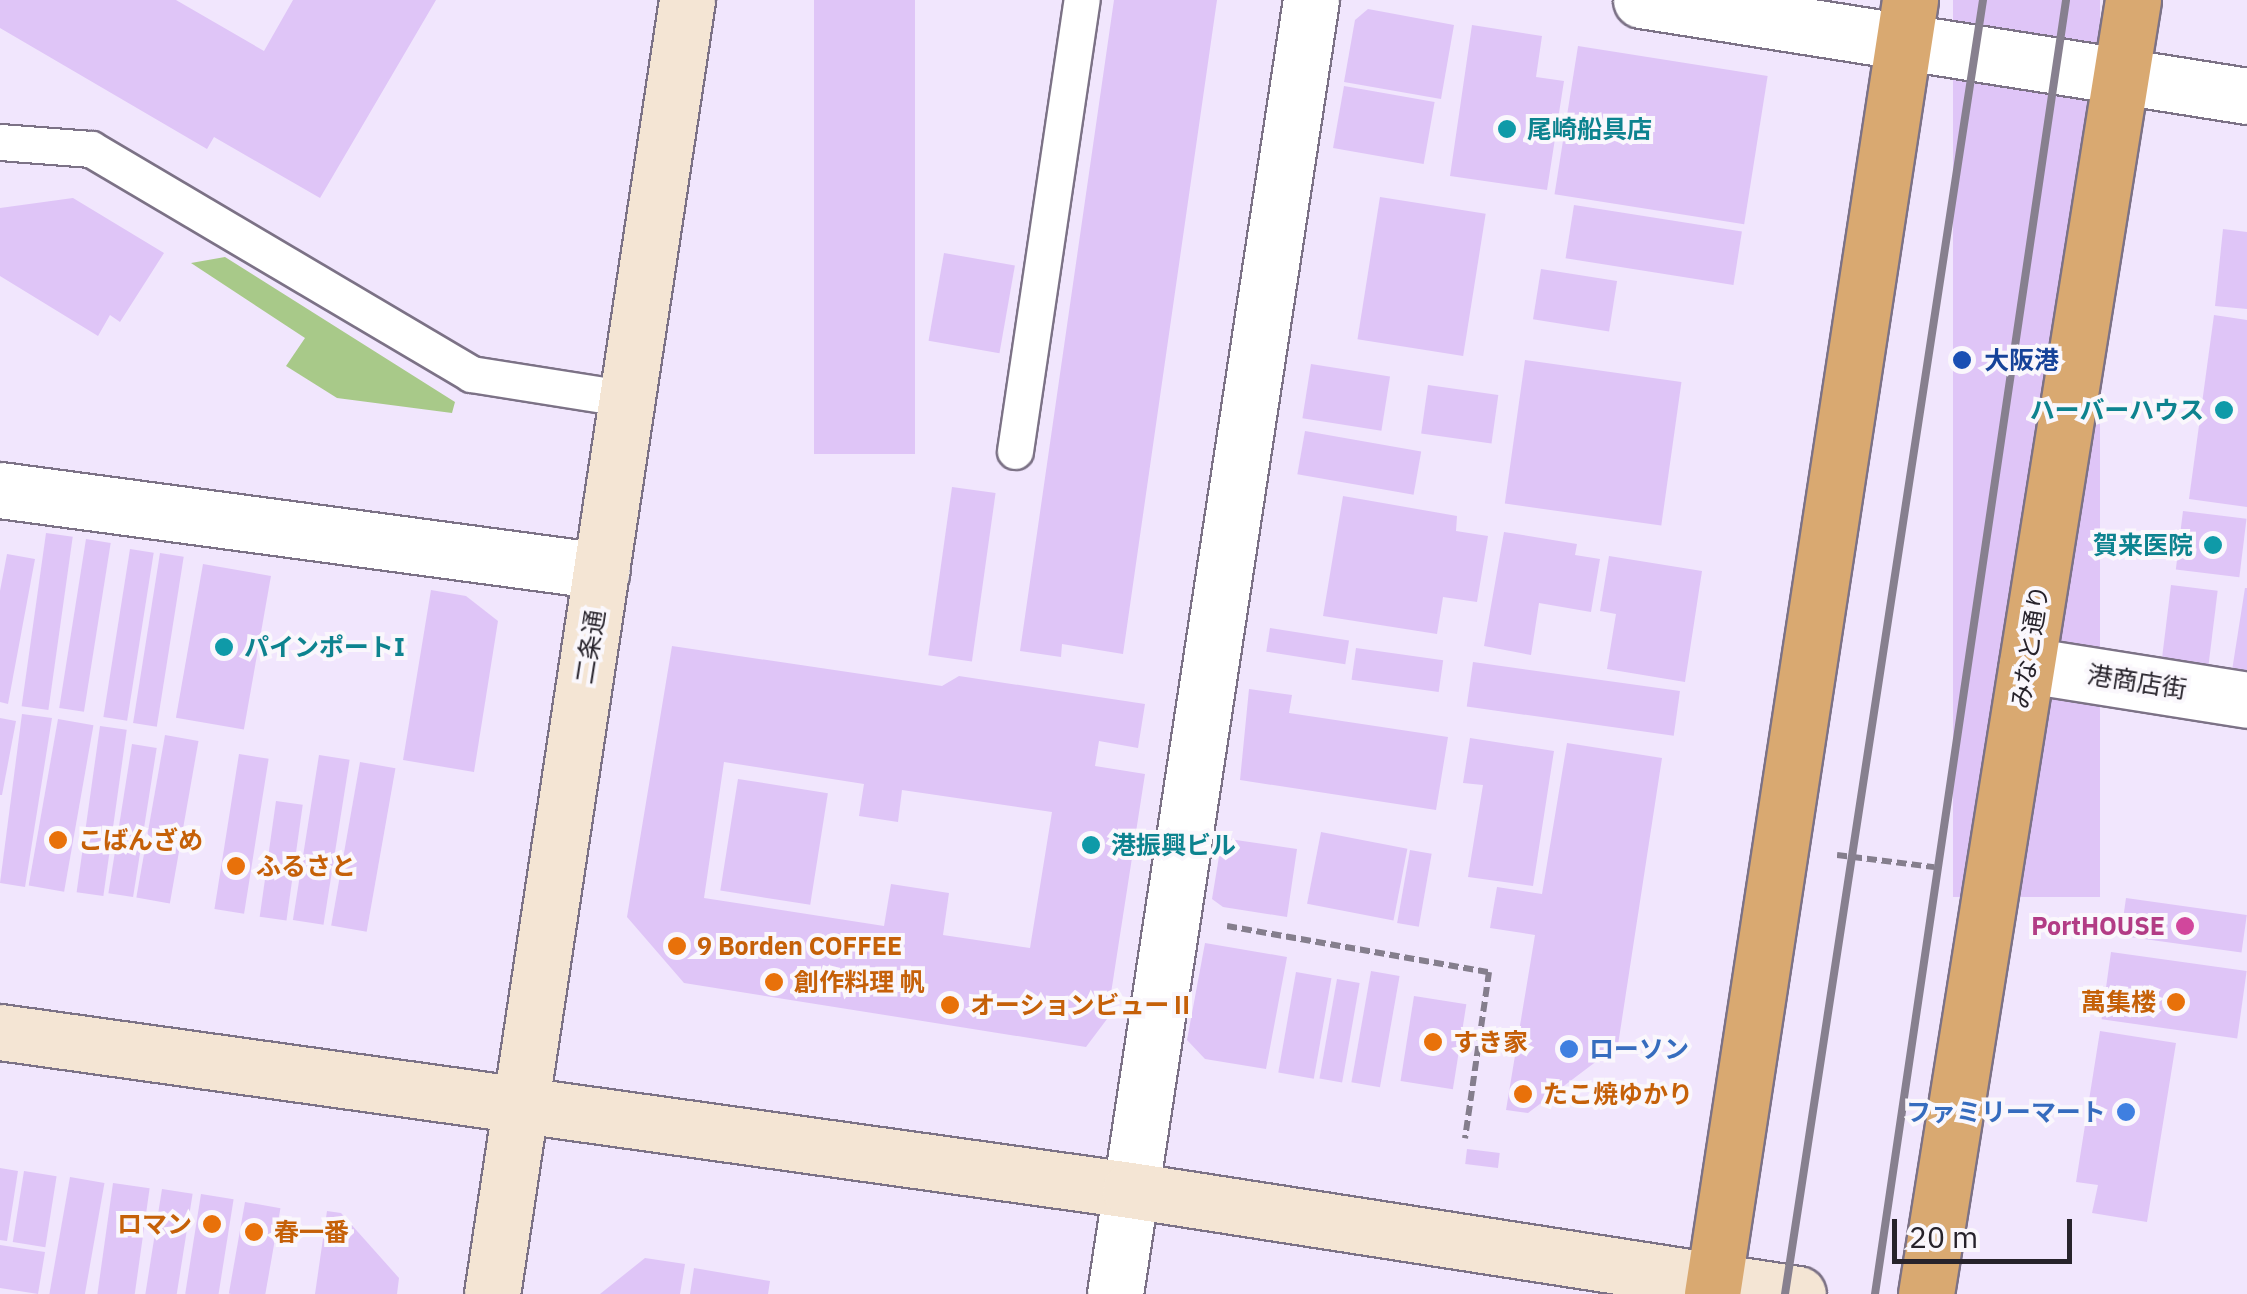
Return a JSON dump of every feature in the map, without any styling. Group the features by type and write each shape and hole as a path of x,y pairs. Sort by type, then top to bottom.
{"highway":[{"name":"みなと通り","path":"1926,1294 2133,0"},
{"path":"1714,1286 1907,22"}],"street":[{"name":"二条通","path":"492,1294 687,0"},
{"path":"1115,1294 1311,0"},
{"path":"1641,0 1907,22 2122,77 2247,96"},
{"path":"0,490 602,571"},
{"name":"港商店街","path":"2027,665 2247,700"},
{"path":"0,1032 1130,1190 1714,1286 1798,1294"}],"lane":[{"path":"1014,452 1082,0"},
{"path":"0,142 91,148 471,374 628,399"}],"path":[{"path":"1821,854 1949,868"},
{"path":"1172,916 1489,972 1465,1138"}],"green space":[{"path":"225,257 455,402 452,413 337,398 286,366 305,338 191,263"}],"building":[{"path":"0,0 176,0 264,51 293,0 436,0 320,198 214,137 207,149 0,28"},
{"path":"814,0 915,0 915,454 814,454"},
{"path":"1114,0 1217,0 1123,654 1062,644 1061,657 1020,651"},
{"path":"1953,0 2100,0 2100,897 1953,897"},
{"path":"1368,9 1454,25 1441,99 1344,82 1355,20"},
{"name":"尾崎船具店","path":"1472,25 1542,36 1536,77 1564,81 1547,190 1450,176"},
{"path":"1578,46 1768,76 1744,224 1555,194"},
{"path":"1344,86 1435,102 1424,164 1333,148"},
{"path":"1380,197 1486,214 1463,356 1357,339"},
{"path":"73,198 164,253 120,322 110,315 98,336 0,276 0,208"},
{"path":"1574,205 1742,232 1733,285 1566,258"},
{"path":"2223,229 2247,232 2247,309 2215,306"},
{"path":"944,253 1015,266 999,353 929,341"},
{"path":"1541,269 1617,281 1609,331 1533,319"},
{"name":"ハーバーハウス","path":"2214,315 2247,320 2247,507 2189,499"},
{"path":"1525,360 1681,382 1661,526 1505,504"},
{"path":"1311,364 1390,377 1381,431 1302,418"},
{"path":"1428,385 1498,395 1491,443 1421,434"},
{"path":"1305,431 1421,451 1414,495 1297,474"},
{"path":"952,487 996,493 972,661 928,655"},
{"path":"1343,496 1457,516 1456,531 1488,536 1477,602 1443,597 1437,634 1323,616"},
{"name":"賀来医院","path":"2183,511 2247,519 2239,577 2176,570"},
{"path":"1504,532 1577,544 1575,555 1600,559 1591,612 1539,603 1531,655 1484,646"},
{"path":"46,533 73,537 48,710 22,706"},
{"path":"86,539 111,543 84,712 59,708"},
{"path":"130,549 154,553 127,721 103,717"},
{"path":"160,553 184,557 157,727 133,723"},
{"path":"7,554 35,559 8,704 0,702 0,591"},
{"path":"1609,556 1702,571 1685,682 1607,669 1616,614 1600,611"},
{"name":"パインポートI","path":"203,564 271,576 244,730 176,718"},
{"path":"2171,585 2218,591 2208,666 2162,660"},
{"path":"2247,588 2247,679 2231,677"},
{"path":"431,590 466,596 498,621 474,772 403,760"},
{"path":"1270,628 1349,641 1345,664 1266,652"},
{"name":"港振興ビル","path":"672,646 942,686 959,676 1145,704 1138,748 1099,741 1095,766 1145,774 1107,1019 1086,1047 684,983 627,917","holes":["724,762 864,784 859,816 898,822 902,790 1052,812 1030,948 943,935 949,893 891,884 884,926 704,898"]},
{"path":"1356,648 1443,660 1439,692 1352,680"},
{"path":"1473,662 1680,691 1674,736 1467,707"},
{"path":"1249,689 1292,695 1289,713 1448,737 1436,810 1240,780"},
{"path":"22,714 52,718 25,887 0,883"},
{"path":"0,718 16,721 2,795 0,795"},
{"path":"58,719 93,725 64,892 29,885"},
{"path":"100,726 127,730 103,896 77,892"},
{"path":"165,735 198,741 170,903 136,897"},
{"path":"1470,738 1554,751 1533,886 1468,877 1483,785 1463,783"},
{"path":"1567,743 1662,758 1618,1045 1528,1113 1506,1110 1535,935 1490,928 1497,887 1542,894"},
{"path":"132,744 157,748 133,897 108,893"},
{"path":"239,754 269,759 244,914 214,909"},
{"path":"319,755 350,760 323,925 293,920"},
{"path":"360,762 395,768 367,932 331,925"},
{"path":"738,779 828,793 810,905 720,891"},
{"path":"276,801 303,805 286,921 260,917"},
{"path":"1321,832 1407,849 1393,920 1307,904"},
{"path":"1222,838 1297,849 1287,917 1223,907 1212,899"},
{"path":"1410,850 1432,854 1419,927 1397,923"},
{"name":"PortHOUSE","path":"2126,898 2247,915 2242,953 2121,936"},
{"path":"1205,943 1287,957 1266,1069 1205,1059 1187,1040"},
{"name":"萬集楼","path":"2111,952 2247,971 2237,1038 2102,1019"},
{"path":"1371,971 1400,976 1380,1087 1351,1082"},
{"path":"1296,972 1331,978 1314,1079 1278,1072"},
{"path":"1337,979 1360,983 1342,1082 1319,1078"},
{"name":"すき家","path":"1414,996 1466,1004 1453,1089 1401,1081"},
{"name":"ファミリーマート","path":"2100,1031 2176,1043 2147,1222 2092,1213 2098,1185 2076,1182"},
{"path":"1467,1149 1500,1153 1498,1168 1465,1164"},
{"path":"0,1168 18,1171 7,1241 0,1240"},
{"path":"24,1171 57,1176 45,1247 13,1242"},
{"path":"70,1177 104,1183 85,1294 49,1294"},
{"path":"113,1183 150,1188 135,1294 97,1294"},
{"path":"162,1189 193,1194 177,1294 145,1294"},
{"path":"201,1194 234,1199 219,1294 185,1294"},
{"path":"245,1202 280,1208 265,1294 229,1294"},
{"path":"327,1211 341,1213 399,1278 397,1294 315,1294"},
{"path":"0,1245 45,1252 38,1294 0,1288"},
{"path":"645,1258 685,1264 680,1294 600,1294"},
{"path":"694,1268 770,1281 768,1294 690,1294"}],"railway":[{"path":"1785,1294 1983,0"},
{"path":"1875,1294 2066,0"}],"place":[{"name":"尾崎船具店","path":"1507,129"},
{"name":"大阪港","path":"1962,360"},
{"name":"ハーバーハウス","path":"2224,410"},
{"name":"賀来医院","path":"2213,545"},
{"name":"パインポートI","path":"224,647"},
{"name":"こばんざめ","path":"58,840"},
{"name":"港振興ビル","path":"1091,845"},
{"name":"ふるさと","path":"236,866"},
{"name":"PortHOUSE","path":"2185,926"},
{"name":"9 Borden COFFEE","path":"677,946"},
{"name":"創作料理 帆","path":"774,982"},
{"name":"萬集楼","path":"2176,1002"},
{"name":"オーションビューⅡ","path":"950,1005"},
{"name":"すき家","path":"1433,1042"},
{"name":"ローソン","path":"1569,1049"},
{"name":"たこ焼ゆかり","path":"1523,1094"},
{"name":"ファミリーマート","path":"2126,1112"},
{"name":"ロマン","path":"212,1224"},
{"name":"春一番","path":"254,1232"}]}
